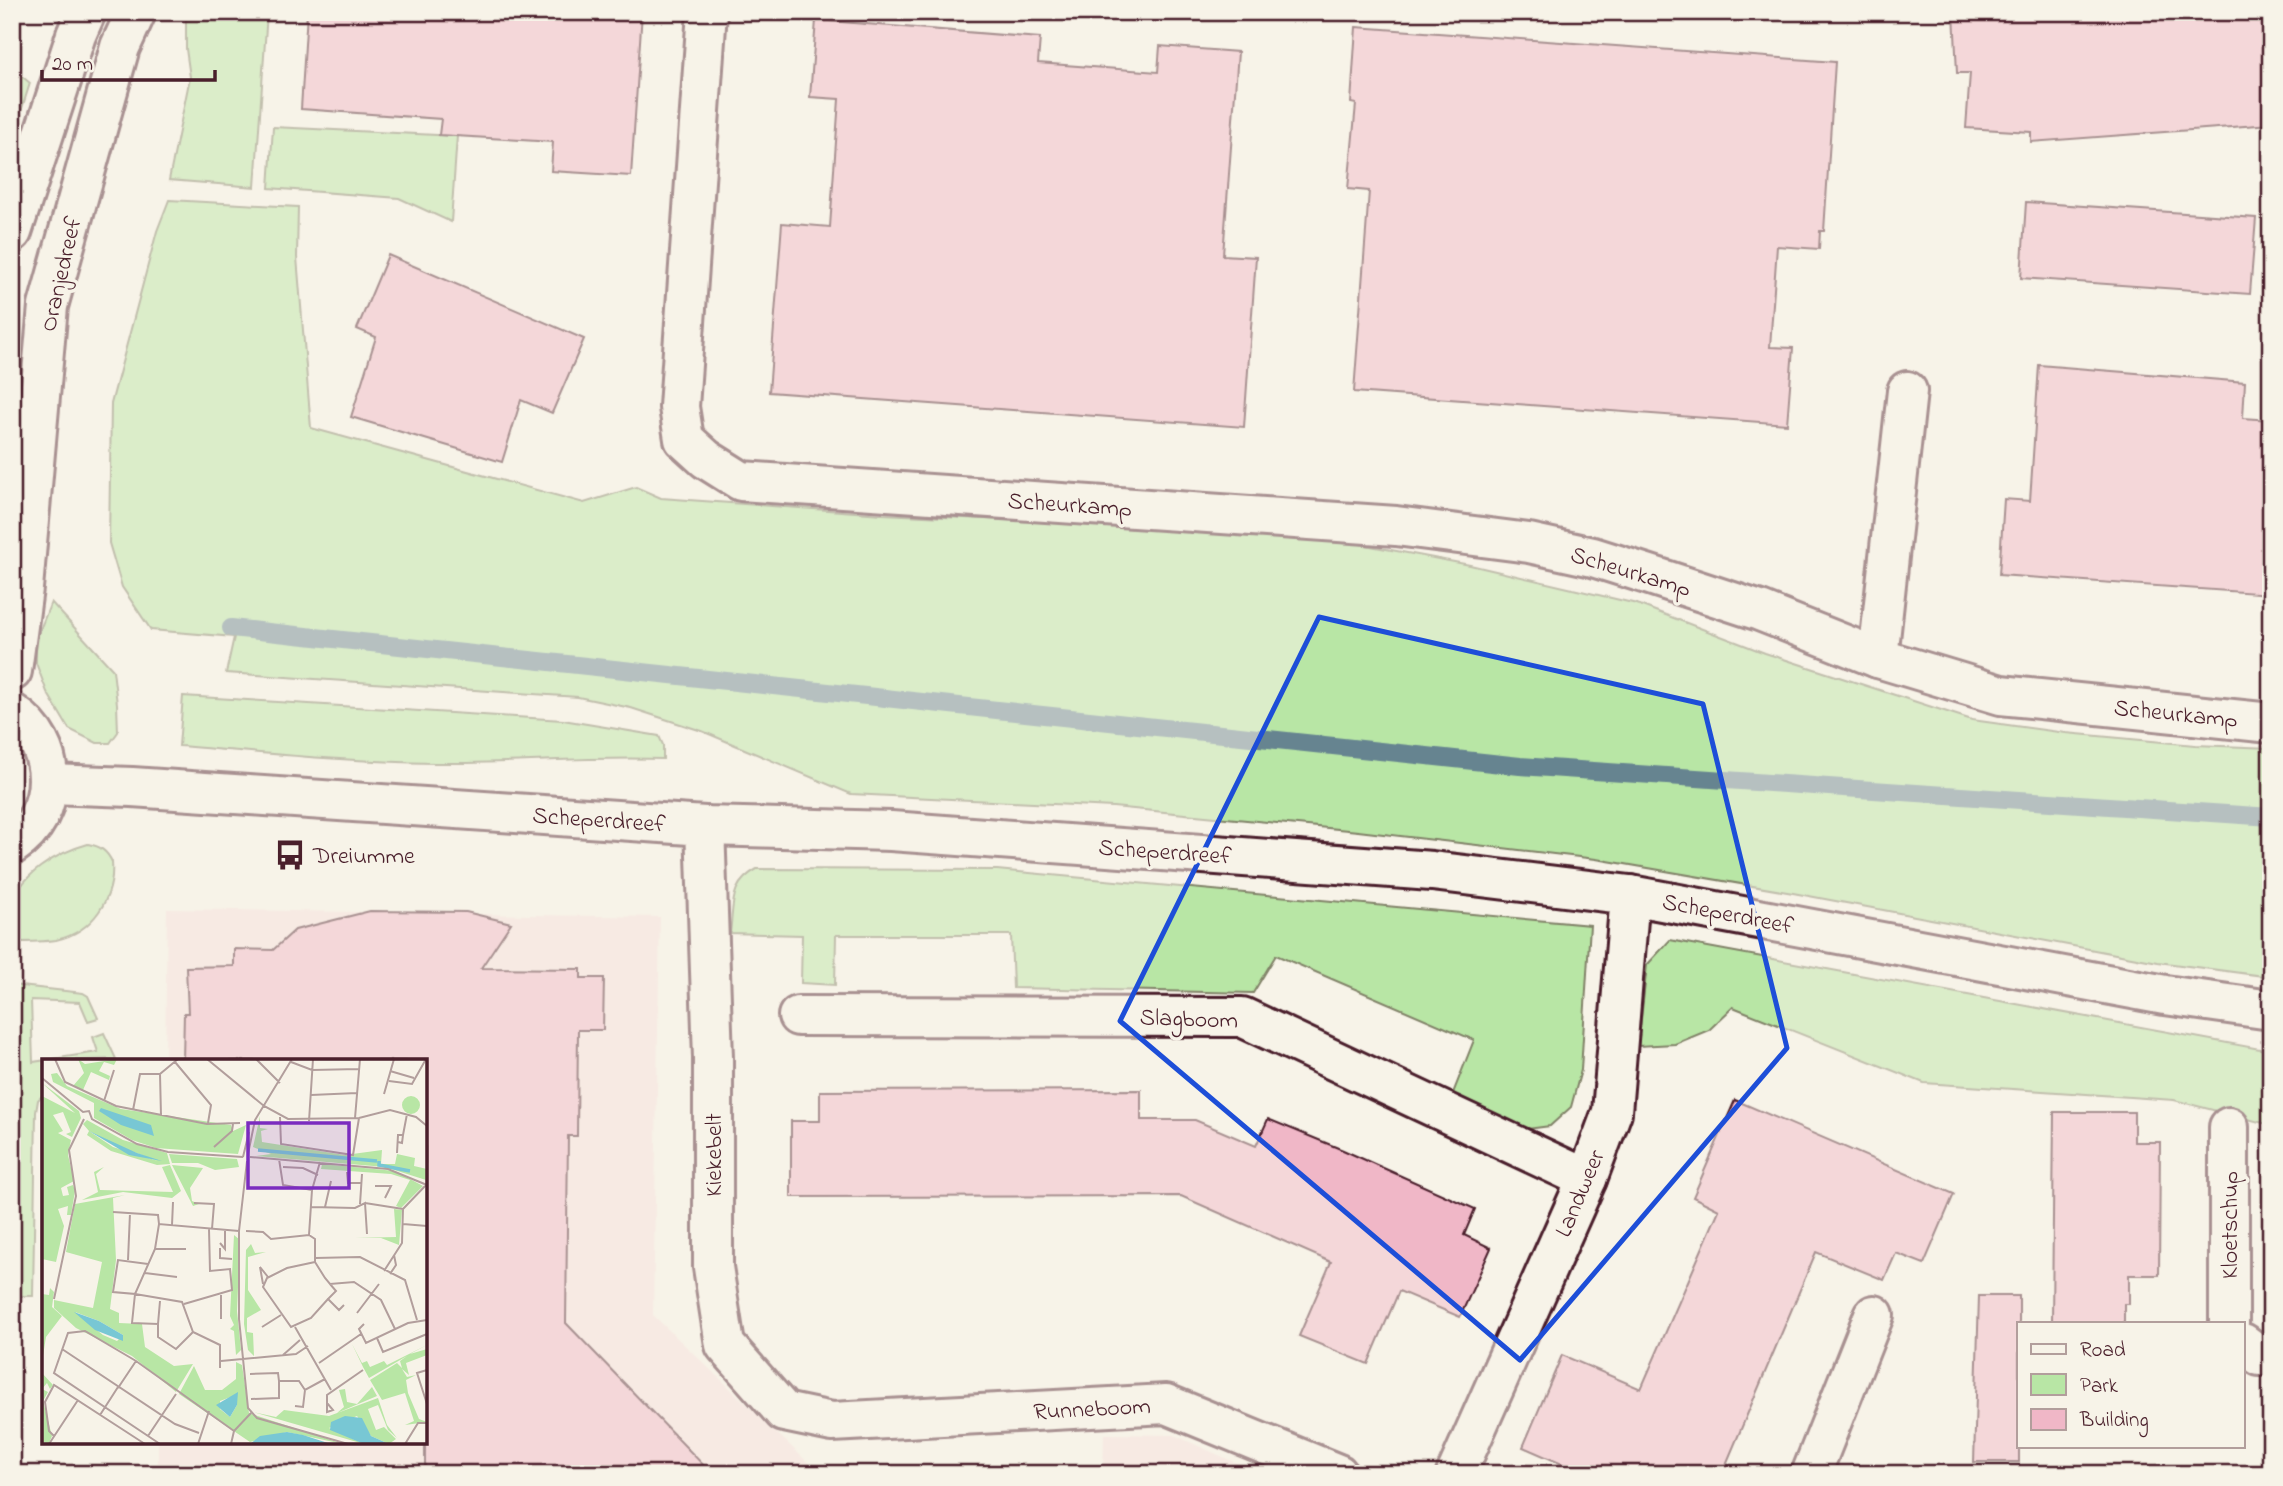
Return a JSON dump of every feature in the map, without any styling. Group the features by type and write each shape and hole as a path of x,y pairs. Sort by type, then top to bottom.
{"street":[{"path":"12,232 76,35 86,12"},
{"name":"Oranjedreef","path":"12,671 23,588 48,306 120,47 136,12"},
{"name":"Scheurkamp","path":"707,12 679,407 684,439 706,459 741,481 1396,526 1530,544 1592,557 1723,599 1878,658 2001,695 2271,723"},
{"path":"1878,658 1908,391"},
{"path":"12,713 35,733 43,750 49,784 38,819 23,838 12,845"},
{"name":"Scheperdreef","path":"49,784 705,826 891,831 1432,872 1630,895 2165,995 2271,1010"},
{"name":"Kiekebelt","path":"705,826 713,1058 713,1267 724,1345 784,1412 832,1422"},
{"name":"Landweer","path":"1457,1474 1587,1179 1612,1112 1630,895"},
{"name":"Slagboom","path":"798,1016 1242,1017 1587,1179"},
{"name":"Kloetschup","path":"2230,1127 2230,1322"},
{"path":"1811,1474 1874,1315"},
{"path":"2244,1344 2260,1356 2271,1356"},
{"name":"Runneboom","path":"832,1422 1166,1404 1338,1474"}],"highlighted area":[{"path":"1319,617 1703,704 1787,1048 1520,1360 1120,1021"}],"shaded area":[{"path":"167,909 660,917 653,1315 820,1474 158,1474 158,1444 427,1444 427,1059 165,1059"},
{"path":"1104,1434 1174,1435 1261,1474 1103,1474"}],"green space":[{"path":"186,12 267,12 255,187 169,180 190,77 186,49"},
{"path":"12,68 30,83 12,140"},
{"path":"273,127 457,136 451,222 399,198 269,188"},
{"path":"169,200 298,207 297,257 311,428 584,503 636,487 661,498 883,514 1146,527 1360,544 1470,565 1637,604 1765,653 1972,720 2066,733 2195,745 2271,748 2271,977 2158,962 1596,859 1358,831 1113,807 851,794 702,731 631,708 578,697 226,673 234,637 151,630 122,587 109,543 111,404 157,231"},
{"path":"51,602 113,670 118,732 110,743 97,743 69,729 47,692 36,663 36,640"},
{"path":"183,696 563,720 659,736 663,745 663,759 402,762 179,746"},
{"path":"88,844 103,850 112,862 110,888 99,912 81,930 69,936 51,941 12,942 12,909 21,886 52,859"},
{"path":"757,869 997,870 1590,925 1581,1070 1571,1107 1550,1126 1520,1130 1450,1101 1474,1040 1276,955 1253,993 1013,988 1011,935 836,935 835,985 801,983 802,935 730,933 737,888"},
{"path":"1670,940 2271,1051 2271,1125 2174,1100 1924,1083 1733,1007 1709,1030 1675,1044 1638,1046 1647,965"},
{"path":"12,985 83,993 88,996 98,1018 88,1021 80,1002 31,1000 33,1062 42,1061 42,1096 38,1100 36,1112 33,1296 12,1296"},
{"path":"104,1033 116,1059 52,1059 98,1052 93,1037"}],"building":[{"path":"307,12 642,12 631,176 551,171 553,142 439,135 441,119 301,109"},
{"path":"1954,12 2271,12 2271,124 2031,142 2031,132 1966,128 1970,73 1957,73"},
{"path":"816,20 1040,38 1038,63 1158,72 1160,46 1238,52 1223,255 1256,257 1244,427 769,392 782,223 830,227 839,99 810,97"},
{"path":"1356,27 1835,62 1824,231 1820,231 1819,249 1777,246 1770,347 1793,348 1787,424 1354,392 1369,191 1348,189 1356,104 1351,103"},
{"path":"2026,202 2256,218 2250,294 2021,278"},
{"path":"388,255 584,339 552,413 521,400 502,462 351,417 376,337 357,329"},
{"path":"2039,365 2245,382 2243,418 2271,420 2271,594 1999,575 2004,499 2030,501"},
{"path":"370,911 466,912 511,923 481,968 581,969 581,978 604,978 603,1030 578,1030 577,1136 568,1136 566,1323 712,1474 425,1474 427,1059 183,1059 184,1013 188,1013 186,967 234,966 234,949 273,950 295,930"},
{"path":"1141,1090 1141,1120 1195,1120 1256,1146 1268,1119 1475,1209 1464,1235 1491,1248 1460,1317 1399,1291 1368,1364 1299,1336 1331,1262 1181,1196 791,1197 791,1121 820,1121 820,1091"},
{"path":"1735,1100 1954,1194 1924,1264 1896,1253 1884,1280 1816,1252 1722,1474 1585,1474 1523,1447 1562,1355 1641,1389 1719,1210 1693,1197"},
{"path":"2054,1112 2134,1112 2134,1142 2160,1142 2159,1275 2129,1275 2129,1304 2124,1304 2124,1322 2052,1322"},
{"path":"1979,1296 2019,1296 2019,1462 1974,1462"}],"waterway":[{"path":"231,628 1520,766 2271,817"}],"place":[{"name":"Dreiumme","path":"290,855"}]}
